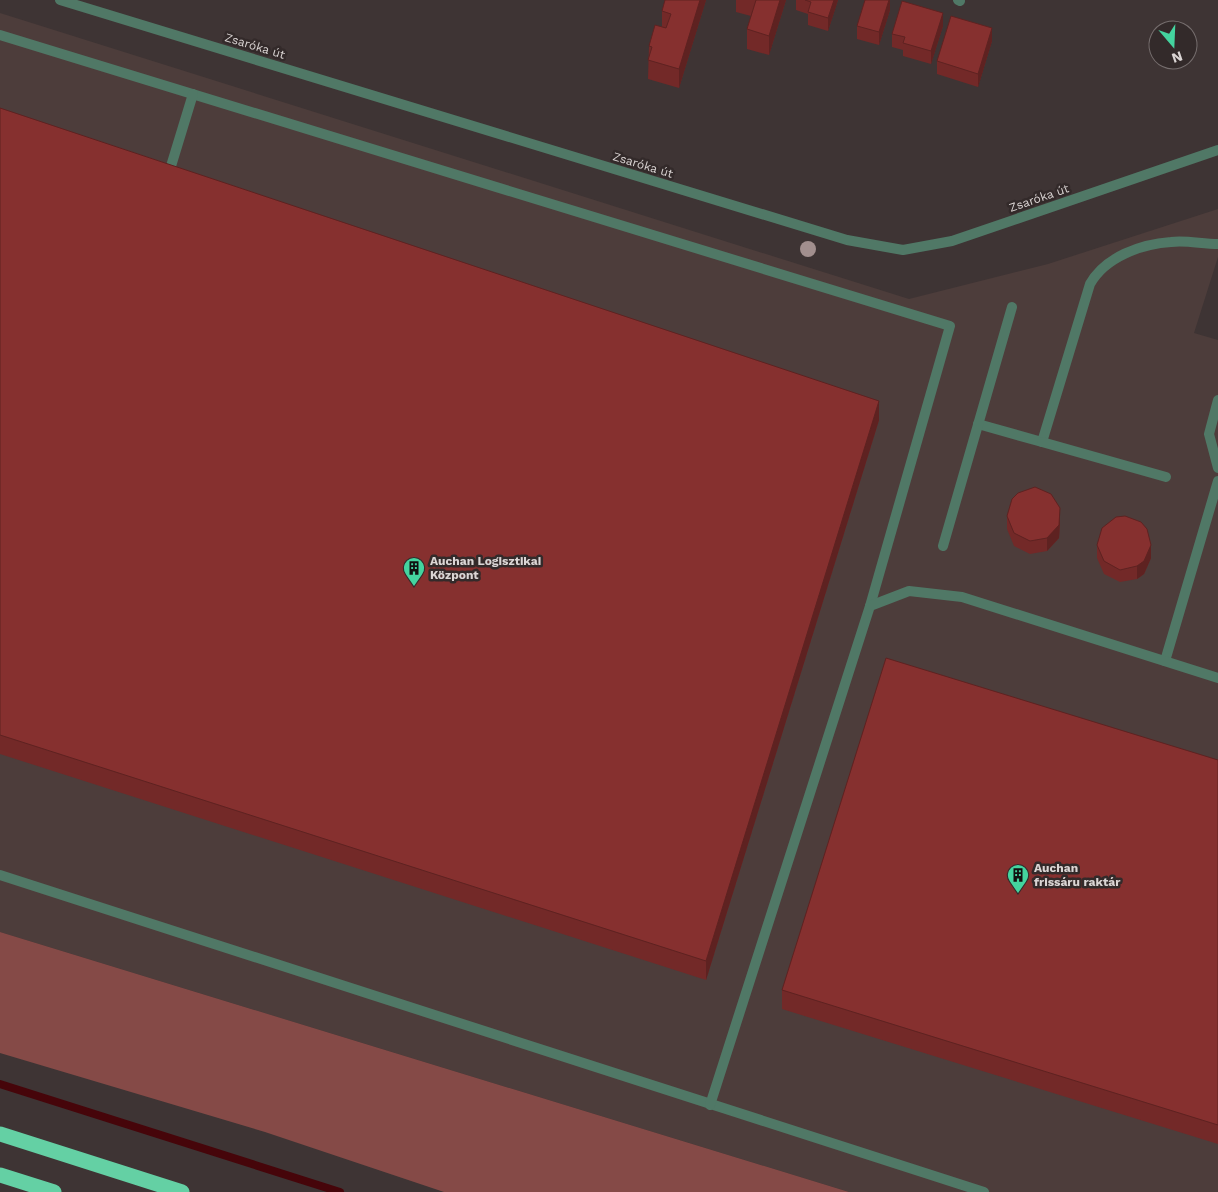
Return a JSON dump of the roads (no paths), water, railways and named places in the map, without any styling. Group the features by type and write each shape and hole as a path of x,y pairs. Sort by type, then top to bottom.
{"highway":[{"path":"0,1134 182,1192"},
{"path":"0,1175 54,1192"}],"lane":[{"name":"Zsaróka út","path":"60,0 847,240 903,250 952,241 1218,150"},
{"path":"0,35 950,326 870,606 710,1106"},
{"path":"166,182 193,94"},
{"path":"1042,442 1090,284 1097,272 1128,252 1151,245 1172,241 1218,244"},
{"path":"943,546 1012,307"},
{"path":"1218,400 1209,434 1218,468"},
{"path":"978,424 1166,477"},
{"path":"1165,661 1218,481"},
{"path":"870,606 909,591 962,597 1218,678"},
{"path":"0,875 710,1106 984,1192"}],"waterway":[{"path":"0,1084 340,1192"}],"place":[{"name":"Auchan Logisztikai Központ","path":"414,587"},
{"name":"Auchan frissáru raktár","path":"1018,894"}]}
